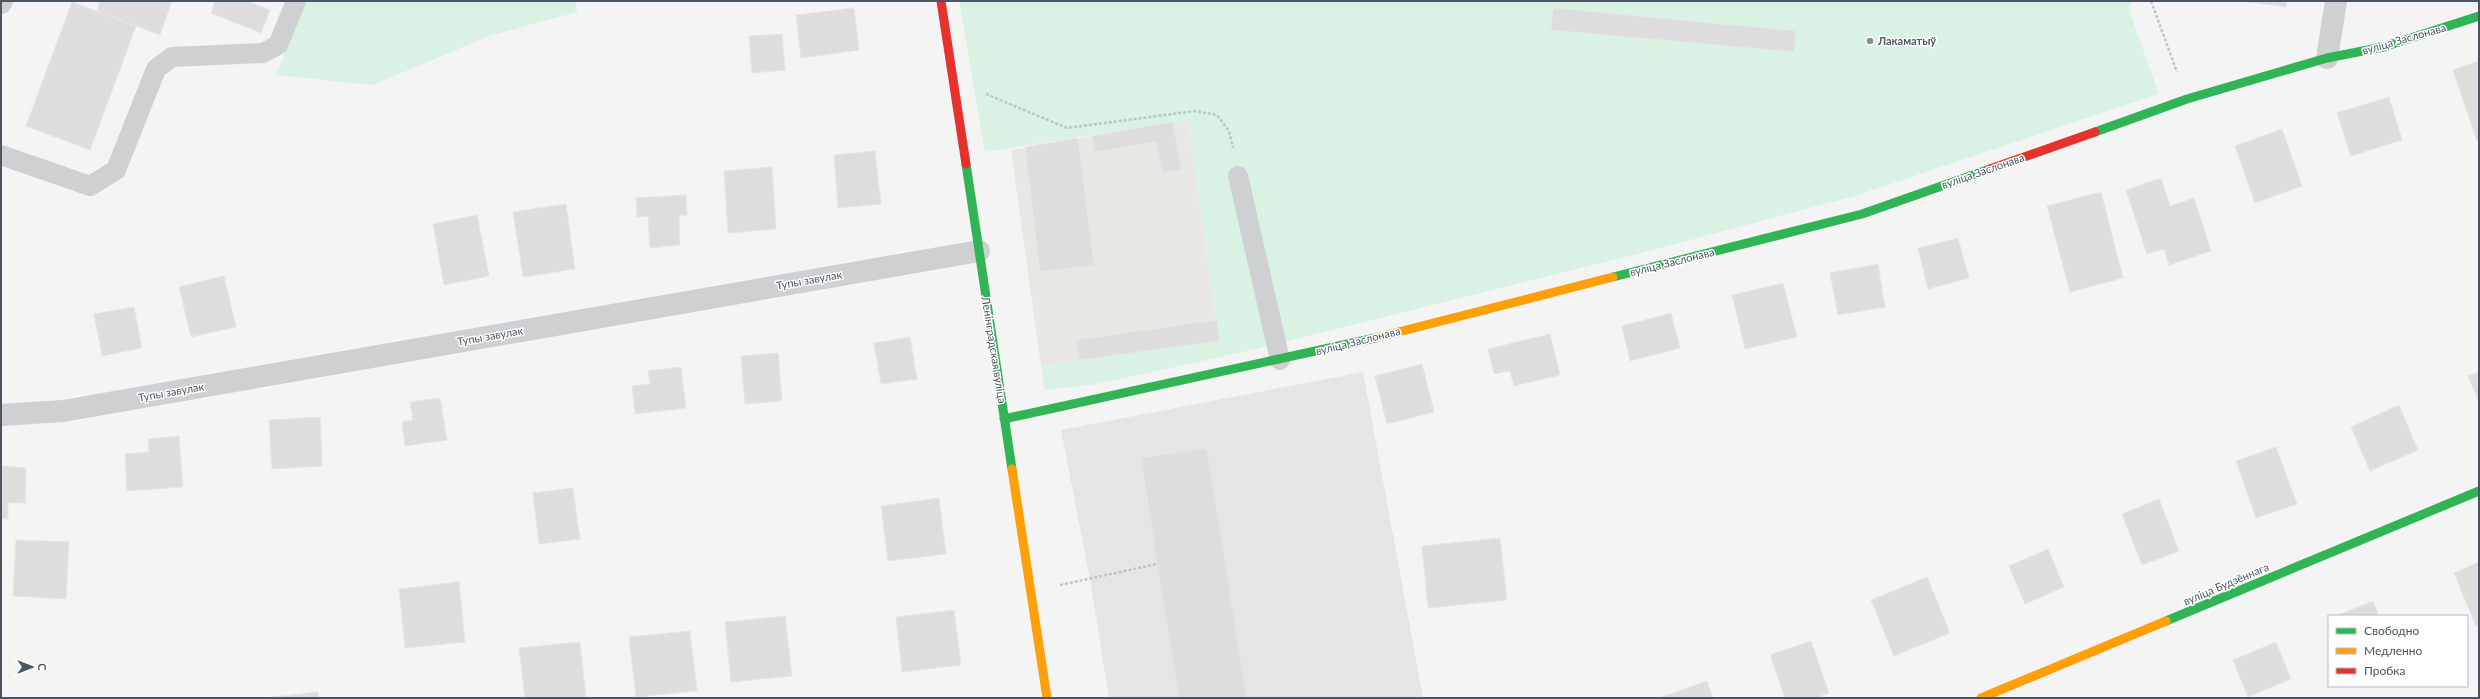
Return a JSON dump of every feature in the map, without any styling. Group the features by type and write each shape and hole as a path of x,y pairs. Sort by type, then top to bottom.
{"street":[{"name":"Ленінградская вуліца","path":"941,1 1046,698"},
{"path":"2327,58 2336,1"},
{"name":"вуліца Заслонава","path":"1004,419 1280,360 1862,214 2187,99 2327,58 2383,47 2479,16"},
{"name":"Тупы завулак","path":"1,415 63,411 979,251"},
{"name":"вуліца Будзённага","path":"1981,698 2479,491"}],"lane":[{"path":"1,155 90,186 116,170 156,69 172,57 263,53 278,45 296,1"},
{"path":"1238,176 1280,360"}],"path":[{"path":"2151,1 2187,99"},
{"path":"953,81 1067,128 1195,111 1216,115 1229,131 1238,176"},
{"path":"1030,590 1157,564"}],"shaded area":[{"path":"1188,120 1219,341 1041,366 1011,150"},
{"path":"1363,372 1423,698 1109,698 1090,579 1061,430"}],"green space":[{"path":"306,1 576,1 577,12 489,36 373,85 276,75"},
{"path":"959,1 2131,1 2129,10 2159,94 1855,196 1638,254 1252,350 1097,384 1045,390 1041,366 1219,341 1188,120 985,152"}],"building":[{"path":"100,1 172,1 160,35 97,11"},
{"path":"215,1 247,1 270,10 261,33 211,13"},
{"path":"2242,1 2287,1 2286,7"},
{"path":"72,2 136,26 90,150 26,126"},
{"path":"854,8 859,50 801,58 796,15"},
{"path":"1553,8 1796,31 1794,52 1551,30"},
{"path":"782,34 785,70 752,73 749,36"},
{"path":"2479,61 2479,140 2477,141 2453,70"},
{"path":"2389,97 2402,140 2351,156 2337,113"},
{"path":"1173,122 1181,170 1162,173 1156,142 1095,152 1092,136"},
{"path":"2282,129 2302,186 2255,203 2235,146"},
{"path":"1078,138 1094,265 1040,272 1025,147"},
{"path":"875,151 881,204 838,208 834,155"},
{"path":"772,167 776,229 728,233 724,171"},
{"path":"2161,178 2170,206 2194,198 2211,251 2169,265 2164,249 2147,254 2126,190"},
{"path":"2101,192 2123,278 2070,292 2047,206"},
{"path":"686,195 687,215 679,215 680,245 650,248 648,216 637,217 636,198"},
{"path":"566,204 575,269 523,277 513,212"},
{"path":"477,215 489,276 444,285 433,224"},
{"path":"1958,238 1969,278 1928,289 1918,248"},
{"path":"1878,264 1885,307 1838,315 1830,273"},
{"path":"224,276 236,327 191,337 179,287"},
{"path":"1783,283 1797,337 1745,349 1732,295"},
{"path":"134,307 142,348 102,356 94,314"},
{"path":"1671,313 1680,348 1630,361 1622,326"},
{"path":"1217,320 1219,341 1079,360 1076,340"},
{"path":"1550,334 1560,375 1514,386 1510,371 1494,374 1488,349"},
{"path":"910,337 917,379 881,384 874,343"},
{"path":"778,353 782,401 745,404 741,356"},
{"path":"1422,364 1434,412 1387,424 1375,376"},
{"path":"681,367 686,408 635,414 632,386 650,384 648,371"},
{"path":"2479,372 2479,402 2468,376"},
{"path":"440,398 447,440 405,446 402,422 413,420 410,402"},
{"path":"2399,405 2418,450 2370,471 2351,427"},
{"path":"320,417 322,466 272,469 269,420"},
{"path":"179,436 183,487 127,491 125,454 149,452 148,439"},
{"path":"2276,447 2297,504 2256,518 2236,461"},
{"path":"1207,448 1247,698 1179,698 1157,564 1141,458"},
{"path":"1,466 26,468 25,503 8,503 8,519 1,518"},
{"path":"573,488 580,539 539,544 533,493"},
{"path":"939,498 946,554 888,561 881,506"},
{"path":"2159,499 2179,551 2142,565 2122,514"},
{"path":"1500,538 1507,600 1428,608 1422,546"},
{"path":"16,540 69,542 66,599 13,596"},
{"path":"2048,549 2064,587 2025,604 2009,566"},
{"path":"2479,562 2479,625 2476,626 2454,573"},
{"path":"1927,577 1950,633 1894,656 1871,600"},
{"path":"459,582 465,642 405,648 399,589"},
{"path":"2373,601 2379,615 2338,615"},
{"path":"954,610 961,665 902,672 896,617"},
{"path":"785,616 792,676 731,682 725,622"},
{"path":"690,631 697,691 636,697 629,637"},
{"path":"1811,641 1829,693 1815,698 1785,698 1770,655"},
{"path":"580,642 586,698 525,698 519,648"},
{"path":"2276,642 2291,679 2248,697 2233,660"},
{"path":"1707,681 1713,698 1659,698"},
{"path":"318,692 319,698 265,698"}],"traffic: fast":[{"path":"2095,132 2187,99 2327,58 2383,47 2479,16"},
{"path":"966,164 1012,469"},
{"path":"1613,277 1862,214 1990,169"},
{"path":"1004,419 1375,338"},
{"path":"2166,621 2479,491"}],"traffic: slow":[{"path":"1375,338 1613,277"},
{"path":"1012,469 1047,698"},
{"path":"1981,698 2166,621"}],"traffic: jam":[{"path":"941,1 966,164"},
{"path":"1990,169 2095,132"}],"place":[{"name":"Лакаматыў","path":"1870,41"}]}
